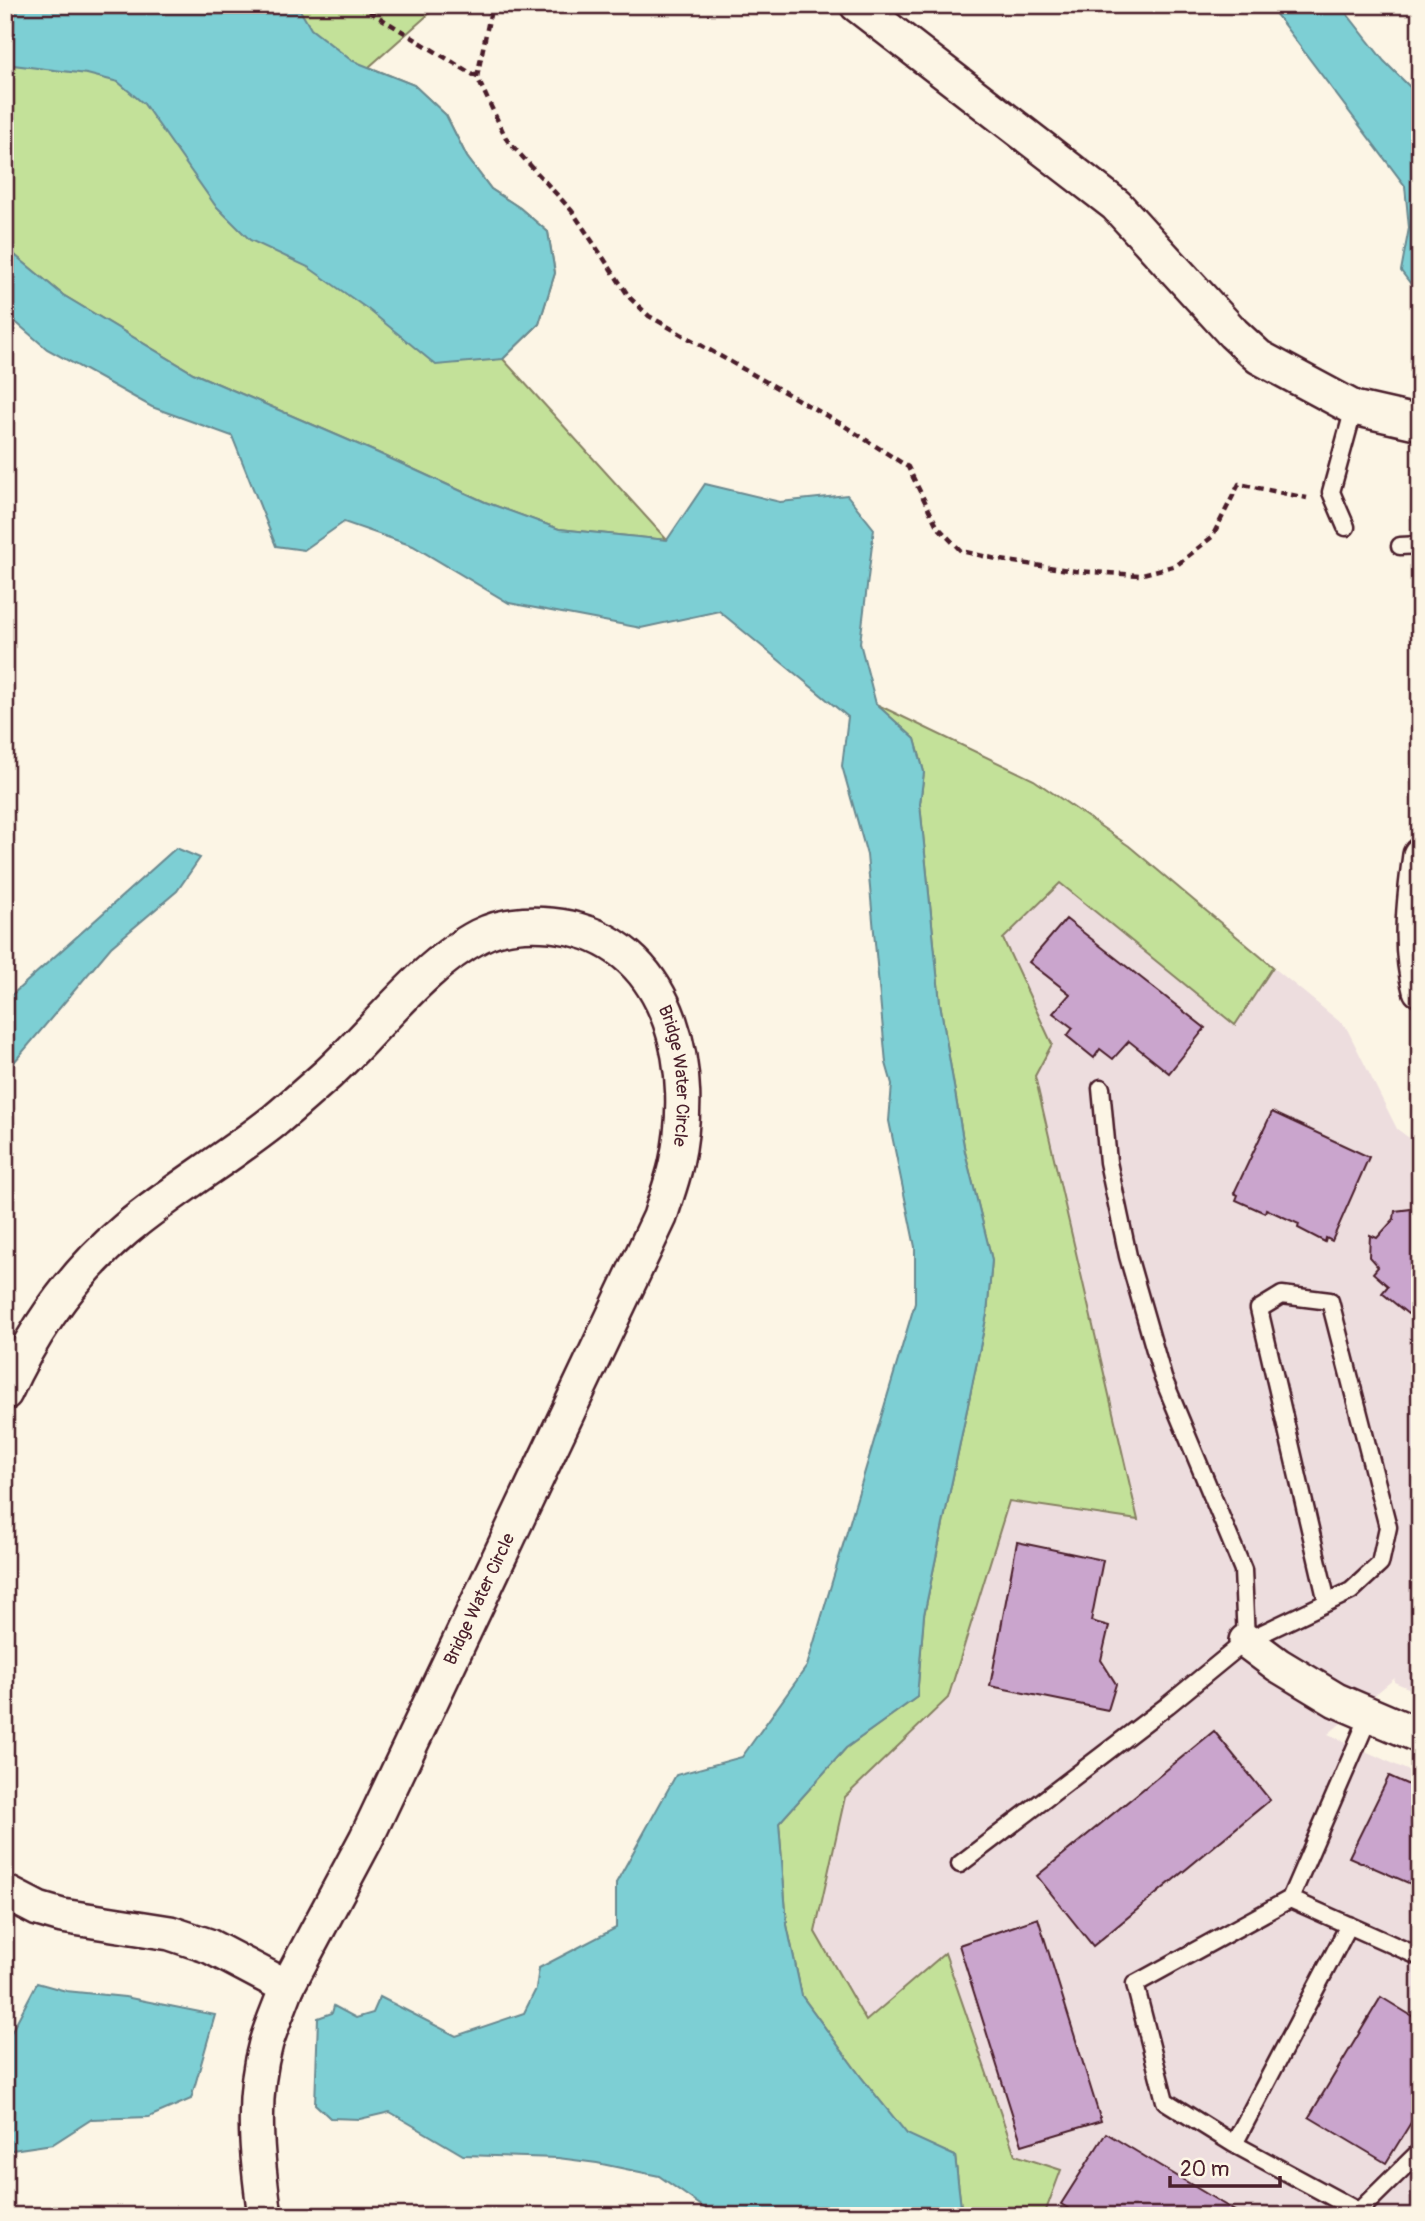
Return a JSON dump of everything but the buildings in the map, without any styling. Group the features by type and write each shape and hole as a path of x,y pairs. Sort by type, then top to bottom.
{"street":[{"path":"857,5 1116,205 1233,333 1259,357 1354,408 1420,424"},
{"path":"1420,855 1414,895 1413,944 1420,990"},
{"name":"Bridge Water Circle","path":"5,1393 45,1319 78,1277 126,1230 274,1121 330,1072 445,958 480,935 507,926 549,924 579,930 618,950 635,964 657,989 671,1019 679,1053 683,1108 676,1164 660,1217 366,1839 287,1987 266,2045 257,2095 256,2154 265,2216"},
{"path":"1246,1641 1278,1665 1336,1700 1420,1736"},
{"path":"5,1892 38,1909 62,1916 170,1933 209,1947 287,1987"}],"lane":[{"path":"1346,527 1331,492 1354,408"},
{"path":"1400,546 1420,545"},
{"path":"1101,1088 1108,1162 1128,1256 1163,1378 1243,1570 1246,1641"},
{"path":"960,1864 1168,1705 1246,1641 1352,1591 1380,1564 1388,1527 1330,1301 1282,1295 1259,1309 1327,1602"},
{"path":"1370,1714 1290,1899 1135,1984 1166,2101 1234,2144 1356,2214 1420,2151"},
{"path":"1290,1899 1420,1957"},
{"path":"1234,2144 1349,1925"}],"path":[{"path":"359,5 477,77 507,140 572,211 630,298 649,316 843,425 908,467 937,526 961,551 1063,569 1139,575 1177,565 1212,537 1239,484 1310,499 1331,492"},
{"path":"477,77 492,5"}],"shaded area":[{"path":"1060,883 1234,1025 1273,967 1346,1027 1397,1129 1420,1146 1420,1693 1394,1682 1395,1678 1328,1734 1420,1776 1420,2216 1049,2216 1015,2155 945,1954 866,2021 815,1932 845,1797 948,1698 1009,1501 1138,1520 1035,1076 1052,1044 1002,939"}],"green space":[{"path":"5,5 439,5 369,67 414,85 446,115 467,157 491,189 520,208 548,232 555,273 539,324 503,359 667,540 559,529 485,502 193,373 63,295 5,247"},
{"path":"876,704 1034,780 1129,846 1273,967 1235,1025 1060,883 1003,939 1052,1044 1035,1076 1138,1520 1009,1501 948,1698 845,1797 815,1932 866,2021 945,1953 1015,2155 1061,2170 1045,2213 1049,2216 962,2216 955,2156 907,2135 802,1996 787,1925 779,1823 846,1748 917,1697 924,1615 987,1314 992,1260 965,1152 940,1003 920,804 924,772 915,739"}],"water":[{"path":"5,5 297,5 311,29 351,60 414,85 446,115 467,157 491,189 520,208 548,232 555,273 539,324 503,359 436,365 369,310 308,267 250,240 215,205 144,104 118,82 87,74 5,64"},
{"path":"1269,5 1340,5 1384,61 1420,97 1420,296 1401,271 1409,228 1405,186"},
{"path":"5,247 63,295 193,373 485,502 559,529 667,540 705,484 780,502 847,495 874,529 860,643 876,704 915,739 924,772 920,804 940,1003 965,1152 992,1260 987,1314 924,1615 917,1697 846,1748 779,1823 787,1925 802,1996 907,2134 955,2156 962,2216 716,2216 659,2176 558,2158 463,2155 390,2112 360,2119 330,2118 315,2104 318,2018 332,2013 334,2006 356,2018 373,2013 380,1997 456,2036 524,2013 536,1989 539,1968 616,1928 616,1883 676,1775 742,1757 807,1666 915,1303 915,1247 889,1121 892,1084 886,1063 867,855 842,766 848,717 719,611 641,628 509,603 413,546 344,522 304,550 276,546 232,436 152,407 47,349 5,313"},
{"path":"176,848 200,858 177,891 111,947 5,1073 5,1001"},
{"path":"37,1983 66,1991 125,1997 215,2015 191,2099 149,2117 92,2119 53,2144 5,2151 5,2044"}]}
